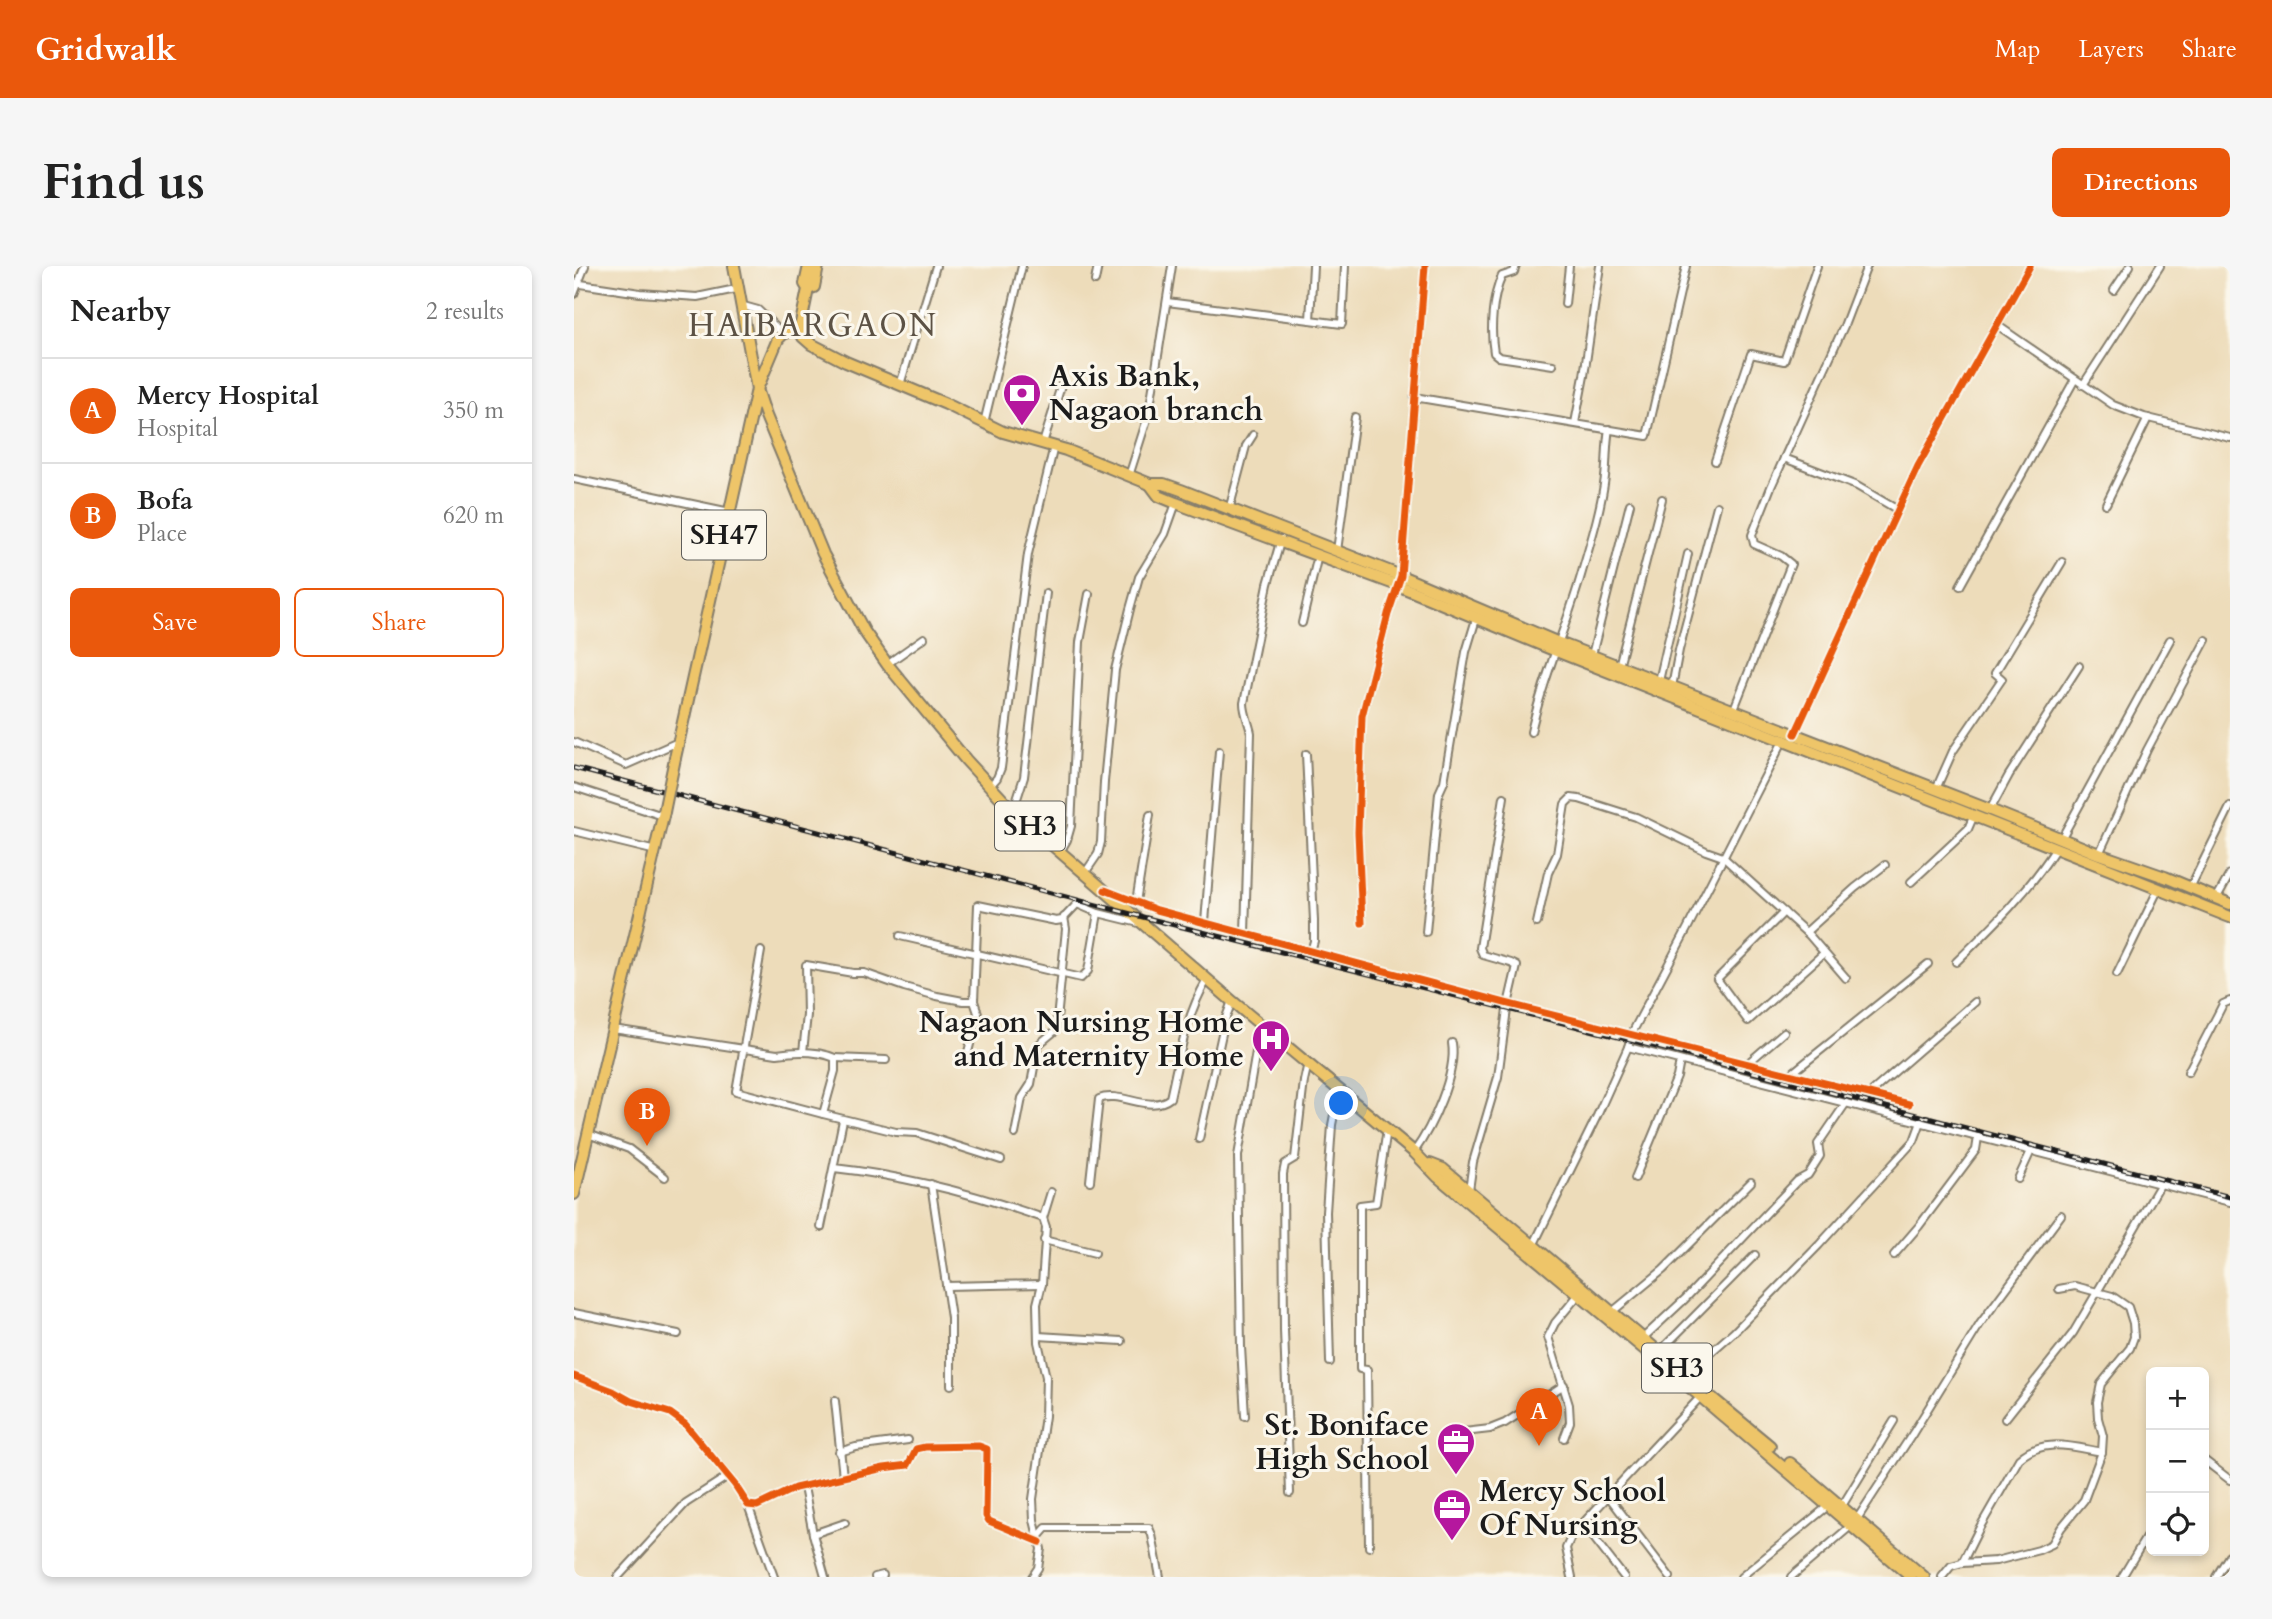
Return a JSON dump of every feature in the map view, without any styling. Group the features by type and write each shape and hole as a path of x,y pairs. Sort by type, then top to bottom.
{"main road":[{"name":"SH3","path":"733,266 757,389 823,554 864,631 887,664 989,787 1232,1002 1427,1163 1438,1177 1581,1292 1828,1506 1854,1522 1924,1577"},
{"path":"809,266 805,284 808,289 800,328 803,337 846,362 1003,432 1049,445 1150,484 1164,484 1229,510 1318,555 1399,581 1558,647 1990,810 2158,890 2230,917"},
{"path":"808,289 814,287 818,266"},
{"path":"783,334 800,328"},
{"name":"SH47","path":"574,1194 656,851 757,389 774,346 783,334"},
{"path":"1150,484 1159,496 1176,503 1336,552 1476,619 1558,647 1592,655 1734,709 1974,815 2099,854 2230,904"},
{"name":"SH3","path":"1427,1163 1443,1169 1531,1250"},
{"name":"SH3","path":"1581,1292 1612,1312 1685,1375 1703,1395 1842,1506 1854,1522 1911,1577"}],"street":[{"path":"574,294 585,266"},
{"path":"900,385 936,266"},
{"path":"984,423 1022,266"},
{"path":"1095,281 1098,266"},
{"path":"1129,476 1149,413 1172,266"},
{"path":"1310,320 1313,266"},
{"path":"1167,302 1342,324 1345,266"},
{"path":"1362,923 1359,832 1362,716 1399,581 1425,266"},
{"path":"1516,266 1514,272 1502,276 1498,285 1493,331 1494,353 1499,357 1553,365"},
{"path":"1565,304 1569,266"},
{"path":"1575,423 1600,266"},
{"path":"1413,397 1647,436 1686,266"},
{"path":"1715,461 1751,354 1784,361 1817,266"},
{"path":"1734,709 1791,564 1781,556 1754,544 1752,535 1844,326 1867,266"},
{"path":"1531,1250 1597,1116 1628,1048 1632,1033 1788,735 1918,466 2030,266"},
{"path":"2114,290 2130,266"},
{"path":"2083,385 2160,266"},
{"path":"576,284 640,293 697,297 737,289"},
{"path":"740,305 758,310 783,334"},
{"path":"1997,325 2113,405 2148,418 2230,438"},
{"path":"1960,586 2075,379"},
{"path":"989,787 1001,768 1027,564 1061,386"},
{"path":"1336,552 1355,417"},
{"path":"2106,503 2148,418"},
{"path":"1531,732 1539,697 1582,571 1604,480 1609,429"},
{"path":"1229,510 1246,446 1252,435"},
{"path":"1784,458 1857,486 1898,510"},
{"path":"574,479 730,512"},
{"path":"1619,666 1661,499"},
{"path":"1085,873 1098,854 1101,842 1115,670 1130,609 1139,577 1165,534 1176,503"},
{"path":"1592,655 1630,504"},
{"path":"1672,687 1679,650 1717,506"},
{"path":"1245,933 1251,733 1244,703 1268,584 1281,537"},
{"path":"1659,681 1688,554"},
{"path":"1302,623 1318,555"},
{"path":"1936,789 1953,751 2002,679 1994,673 2062,562"},
{"path":"1013,811 1024,777 1046,593"},
{"path":"1060,852 1071,826 1080,642 1089,594"},
{"path":"1426,932 1439,793 1444,782 1466,652 1476,619"},
{"path":"887,664 924,638"},
{"path":"1956,962 2012,907 2044,866 2170,640"},
{"path":"2099,854 2147,750 2206,640"},
{"path":"1990,810 2009,775 2079,666"},
{"path":"574,742 626,765 679,742"},
{"path":"1205,922 1219,751"},
{"path":"1306,754 1314,921 1311,951"},
{"path":"574,788 664,814"},
{"path":"1468,1191 1473,1162 1497,1077 1508,1004 1517,966 1483,955 1480,947 1504,797"},
{"path":"1537,923 1548,873 1557,854 1565,804 1571,799 1607,806 1636,817 1723,857 1806,932 1846,978"},
{"path":"2190,888 2230,807"},
{"path":"1136,902 1150,815"},
{"path":"1910,882 1968,828 1974,815"},
{"path":"574,831 656,851"},
{"path":"1806,932 1885,864"},
{"path":"2217,899 2230,874"},
{"path":"1105,890 1205,922 1508,1004 1909,1104"},
{"path":"2116,974 2158,890"},
{"path":"968,1052 978,1013 974,1001 978,905 1056,921 1064,918 1077,904 1098,914 1141,923"},
{"path":"1784,912 1717,979 1748,1021 1824,953"},
{"path":"900,936 1081,978 1088,971 1098,914"},
{"path":"1015,1134 1022,1098 1031,1084 1038,1045 1056,1030 1066,929 1064,918"},
{"path":"761,951 736,1091 843,1120 896,1132 917,1133 1001,1160"},
{"path":"1790,1074 1928,964"},
{"path":"803,1052 807,1015 806,965 864,973 904,988 974,1001"},
{"path":"1090,1181 1099,1099 1107,1096 1164,1103 1170,1098 1182,1044 1199,994 1208,980"},
{"path":"2188,1072 2223,1004 2230,1001"},
{"path":"1199,1139 1225,1020 1232,1002"},
{"path":"1869,1094 1975,1002"},
{"path":"613,1029 776,1054 803,1052 827,1054 835,1058 886,1060"},
{"path":"1245,1416 1240,1320 1238,1156 1258,1040 1265,1029"},
{"path":"1748,1063 1784,1032"},
{"path":"1414,1152 1426,1136 1438,1110 1447,1079 1452,1043"},
{"path":"1628,1048 2230,1202"},
{"path":"823,1114 835,1072 835,1058"},
{"path":"1635,1178 1677,1077 1680,1061"},
{"path":"1290,1493 1284,1330 1283,1174 1285,1164 1295,1158 1308,1063"},
{"path":"1330,1363 1326,1212 1332,1125 1339,1089"},
{"path":"1642,1339 1685,1299 1797,1181 1808,1175 1820,1156 1818,1144 1846,1103"},
{"path":"821,1227 843,1120"},
{"path":"1685,1375 1734,1332 1819,1245 1914,1141 1921,1122"},
{"path":"1369,1547 1367,1370 1360,1369 1360,1205 1376,1203 1387,1129"},
{"path":"588,1134 629,1149 665,1177"},
{"path":"1894,1255 1976,1150 1978,1137"},
{"path":"2018,1179 2031,1151"},
{"path":"834,1168 877,1172 931,1184 1042,1218"},
{"path":"1612,1312 1663,1270 1751,1182"},
{"path":"931,1184 951,1318 951,1385"},
{"path":"2005,1419 2073,1333 2160,1185"},
{"path":"1039,1577 1040,1539 1034,1520 1033,1499 1045,1416 1046,1377 1038,1336 1037,1304 1042,1284 1046,1227 1042,1218 1051,1192"},
{"path":"1791,1577 1854,1522 1980,1324 2061,1215"},
{"path":"1044,1240 1094,1253"},
{"path":"1659,1352 1755,1255"},
{"path":"946,1286 1042,1284"},
{"path":"1942,1577 1951,1566 1996,1561 2052,1544 2061,1528 2084,1500 2102,1452 2103,1436 2096,1402 2101,1384 2130,1348 2134,1336 2133,1323 2128,1307 2112,1296 2075,1286 2059,1289"},
{"path":"1564,1438 1570,1422 1569,1405 1548,1337 1555,1323 1581,1292"},
{"path":"574,1313 678,1334"},
{"path":"1038,1336 1122,1341"},
{"path":"574,1376 631,1401 670,1413 685,1424 748,1505 774,1577"},
{"path":"1447,1434 1490,1429 1505,1423 1564,1385"},
{"path":"1572,1577 1566,1548 1572,1535 1703,1395"},
{"path":"835,1401 843,1477"},
{"path":"1842,1506 1894,1422"},
{"path":"839,1452 908,1440"},
{"path":"1962,1563 2019,1459 2027,1452 2038,1447 2061,1445 2102,1452"},
{"path":"748,1505 757,1506 779,1494 843,1477 908,1465 916,1449 979,1446 987,1449 986,1516 989,1521 1040,1539"},
{"path":"2209,1464 2230,1480"},
{"path":"618,1577 686,1503 728,1476"},
{"path":"804,1487 825,1577"},
{"path":"1609,1497 1670,1577"},
{"path":"1741,1577 1828,1506"},
{"path":"813,1534 845,1523"},
{"path":"1583,1524 1624,1577"},
{"path":"1040,1539 1046,1528 1149,1528 1160,1577"},
{"path":"2122,1577 2146,1537"},
{"path":"2216,1577 2229,1556"},
{"path":"1032,1577 1038,1568"},
{"path":"624,1571 630,1577"},
{"path":"875,1577 883,1575"}],"railway":[{"path":"574,768 2230,1197"}],"cycle path":[{"path":"1362,923 1358,832 1362,716 1388,614 1401,576 1425,266"},
{"path":"1795,734 1918,466 2030,266"},
{"path":"1105,890 1157,910 1505,1003 1909,1104"},
{"path":"574,1376 631,1401 670,1413 685,1424 748,1505 757,1506 795,1488 908,1465 916,1449 979,1446 987,1449 986,1516 989,1521 1040,1542"}],"place":[{"name":"Axis Bank, Nagaon branch","path":"1022,427"},
{"name":"Nagaon Nursing Home and Maternity Home","path":"1271,1073"},
{"name":"Bofa","path":"647,1146"},
{"name":"Mercy Hospital","path":"1539,1446"},
{"name":"St. Boniface High School","path":"1456,1476"},
{"name":"Mercy School Of Nursing","path":"1452,1542"}],"district":[{"name":"HAIBARGAON","path":"813,326"}]}
